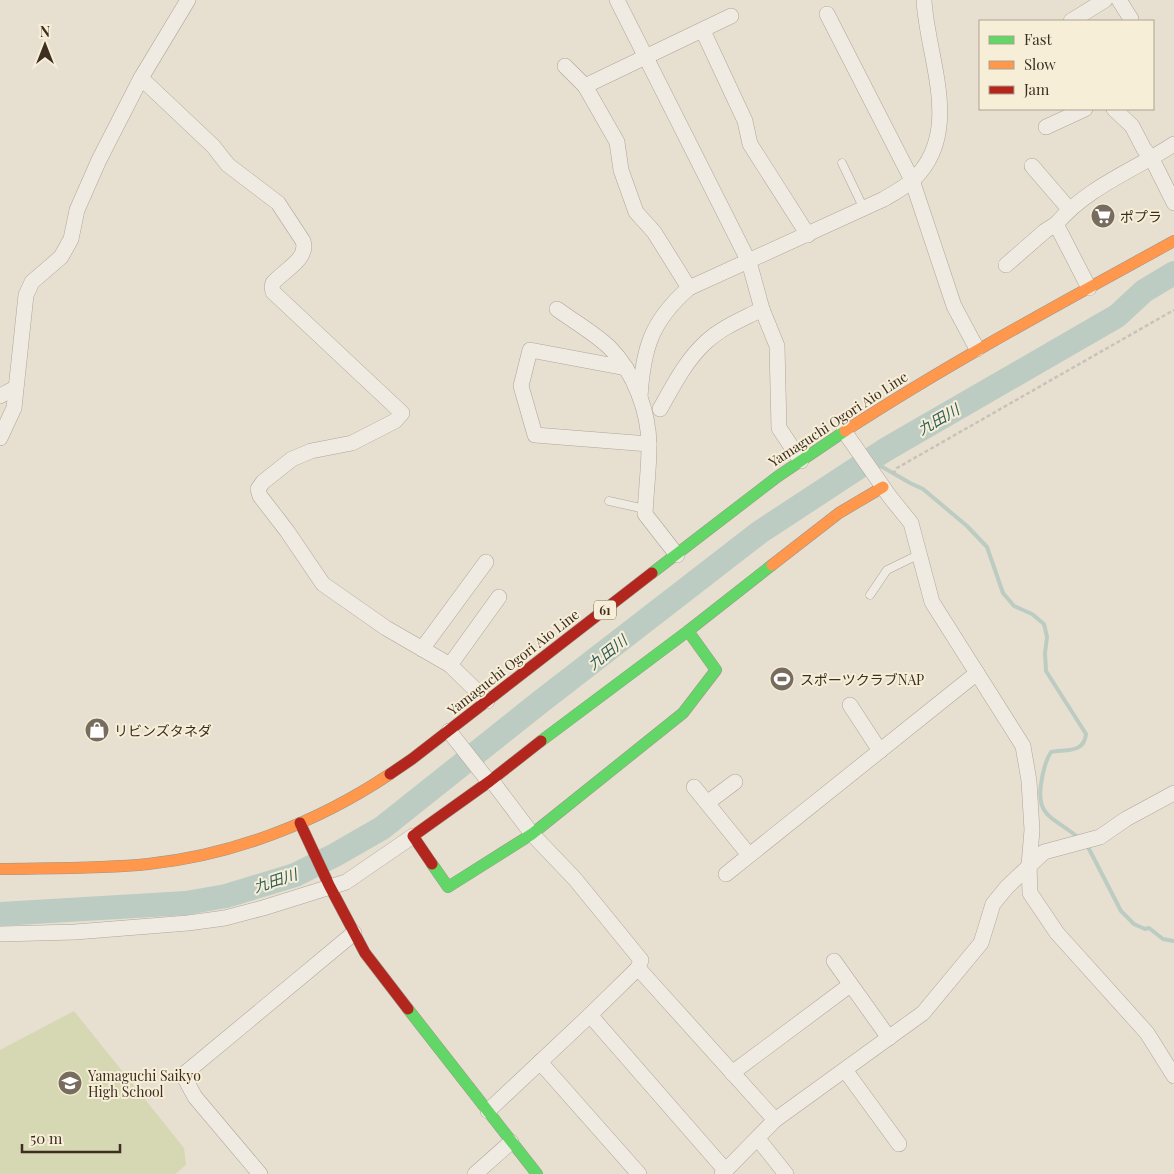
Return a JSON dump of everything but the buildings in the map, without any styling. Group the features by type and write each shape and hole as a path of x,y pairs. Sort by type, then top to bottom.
{"street":[{"path":"0,438 14,408 26,295 29,288 32,282 61,257 71,239 77,210 85,190 141,78 188,0"},
{"path":"617,0 749,262 762,309 777,346 779,428 801,461"},
{"path":"640,397 642,365 652,333 676,299 689,288 884,199 912,180 927,163 934,149 940,109 936,64 925,18 924,0"},
{"path":"1073,20 1106,0"},
{"path":"1119,0 1131,19"},
{"path":"827,14 912,180 954,306 977,349"},
{"path":"585,86 731,16"},
{"path":"703,30 745,121 750,144 808,235"},
{"path":"565,66 585,86 617,142 621,170 636,212 654,232 689,288"},
{"path":"141,78 213,146 228,165 278,203 303,240 305,252 273,282 273,292 402,413 396,421 352,443 311,451 292,459 263,482 258,490 260,496 323,584 386,628 450,665 487,701"},
{"path":"1046,127 1083,110"},
{"path":"1115,110 1132,126 1144,149 1152,159 1174,202"},
{"path":"1006,265 1045,231 1056,224 1069,210 1115,176 1152,159 1174,144"},
{"path":"1032,166 1069,210"},
{"path":"1056,224 1089,288"},
{"name":"Yamaguchi Ogori Aio Line","path":"0,869 117,866 170,861 215,852 270,835 342,804 453,737 487,701 777,477 801,461 849,437 898,396 977,349 1174,241"},
{"path":"660,409 682,372 705,343 724,328 762,309"},
{"path":"558,310 610,348 626,368 640,397 649,444 645,514 677,555"},
{"path":"626,368 530,350 521,386 535,435 649,444"},
{"path":"0,396 16,388"},
{"path":"849,437 880,483 911,523 932,602 1024,746 1029,781 1032,830 1029,865 1030,893 1058,934 1147,1034 1174,1076"},
{"path":"0,934 75,932 188,924 244,913 346,882 413,836 688,631 838,513 880,483"},
{"path":"422,649 486,562"},
{"path":"450,665 499,597"},
{"path":"413,836 448,887 532,834 683,713 700,692 716,670 688,631"},
{"path":"726,874 977,673"},
{"path":"850,704 880,751"},
{"path":"453,737 488,780 495,784 532,834 575,879 641,960 638,968 488,1111"},
{"path":"707,803 735,782"},
{"path":"694,787 749,855"},
{"path":"590,1015 724,1173 775,1120 923,1013 981,943 994,904 1007,887 1044,852 1100,837 1126,819 1174,793"},
{"path":"300,822 330,886 366,953 385,981 537,1174"},
{"path":"260,1174 195,1097 183,1075 354,933"},
{"path":"834,961 889,1038"},
{"path":"638,968 775,1120"},
{"path":"732,1073 850,984"},
{"path":"540,1062 639,1174"},
{"path":"845,1070 899,1144"},
{"path":"758,1139 786,1174"},
{"path":"475,1174 511,1142"}],"lane":[{"path":"842,163 864,209"},
{"path":"609,502 646,509"},
{"path":"870,595 887,570 920,554"}],"path":[{"path":"880,483 897,468 1174,310"}],"green space":[{"name":"Yamaguchi Saikyo High School","path":"74,1011 184,1148 186,1165 175,1174 0,1174 0,1050"}],"waterway":[{"name":"九田川","path":"0,914 186,903 226,896 295,875 335,855 382,828 539,703 760,532 885,450 1117,316 1144,291 1174,273"},
{"path":"872,461 923,489 967,526 987,547 1003,593 1014,606 1032,614 1044,624 1047,637 1045,653 1046,671 1086,734 1082,745 1078,748 1051,752 1042,778 1041,802 1048,815 1080,839"},
{"path":"1087,845 1121,911 1134,924 1145,929 1149,928 1163,939 1174,941"}],"traffic: fast":[{"path":"652,573 777,477 845,431"},
{"path":"541,741 688,631 772,565"},
{"path":"432,864 448,887 532,834 683,713 716,670 688,631"},
{"path":"408,1009 537,1174"}],"traffic: slow":[{"path":"845,431 966,357 1174,241"},
{"path":"772,565 839,513 883,487"},
{"path":"0,869 130,866 180,860 212,853 274,834 304,821 334,807 390,774"}],"traffic: jam":[{"path":"390,774 652,573"},
{"path":"432,864 413,836 490,781 541,741"},
{"path":"300,823 329,885 365,953 408,1009"}],"place":[{"name":"ポプラ","path":"1103,216"},
{"name":"スポーツクラブNAP","path":"782,679"},
{"name":"リビンズタネダ","path":"97,730"},
{"name":"Yamaguchi Saikyo High School","path":"70,1083"}]}
